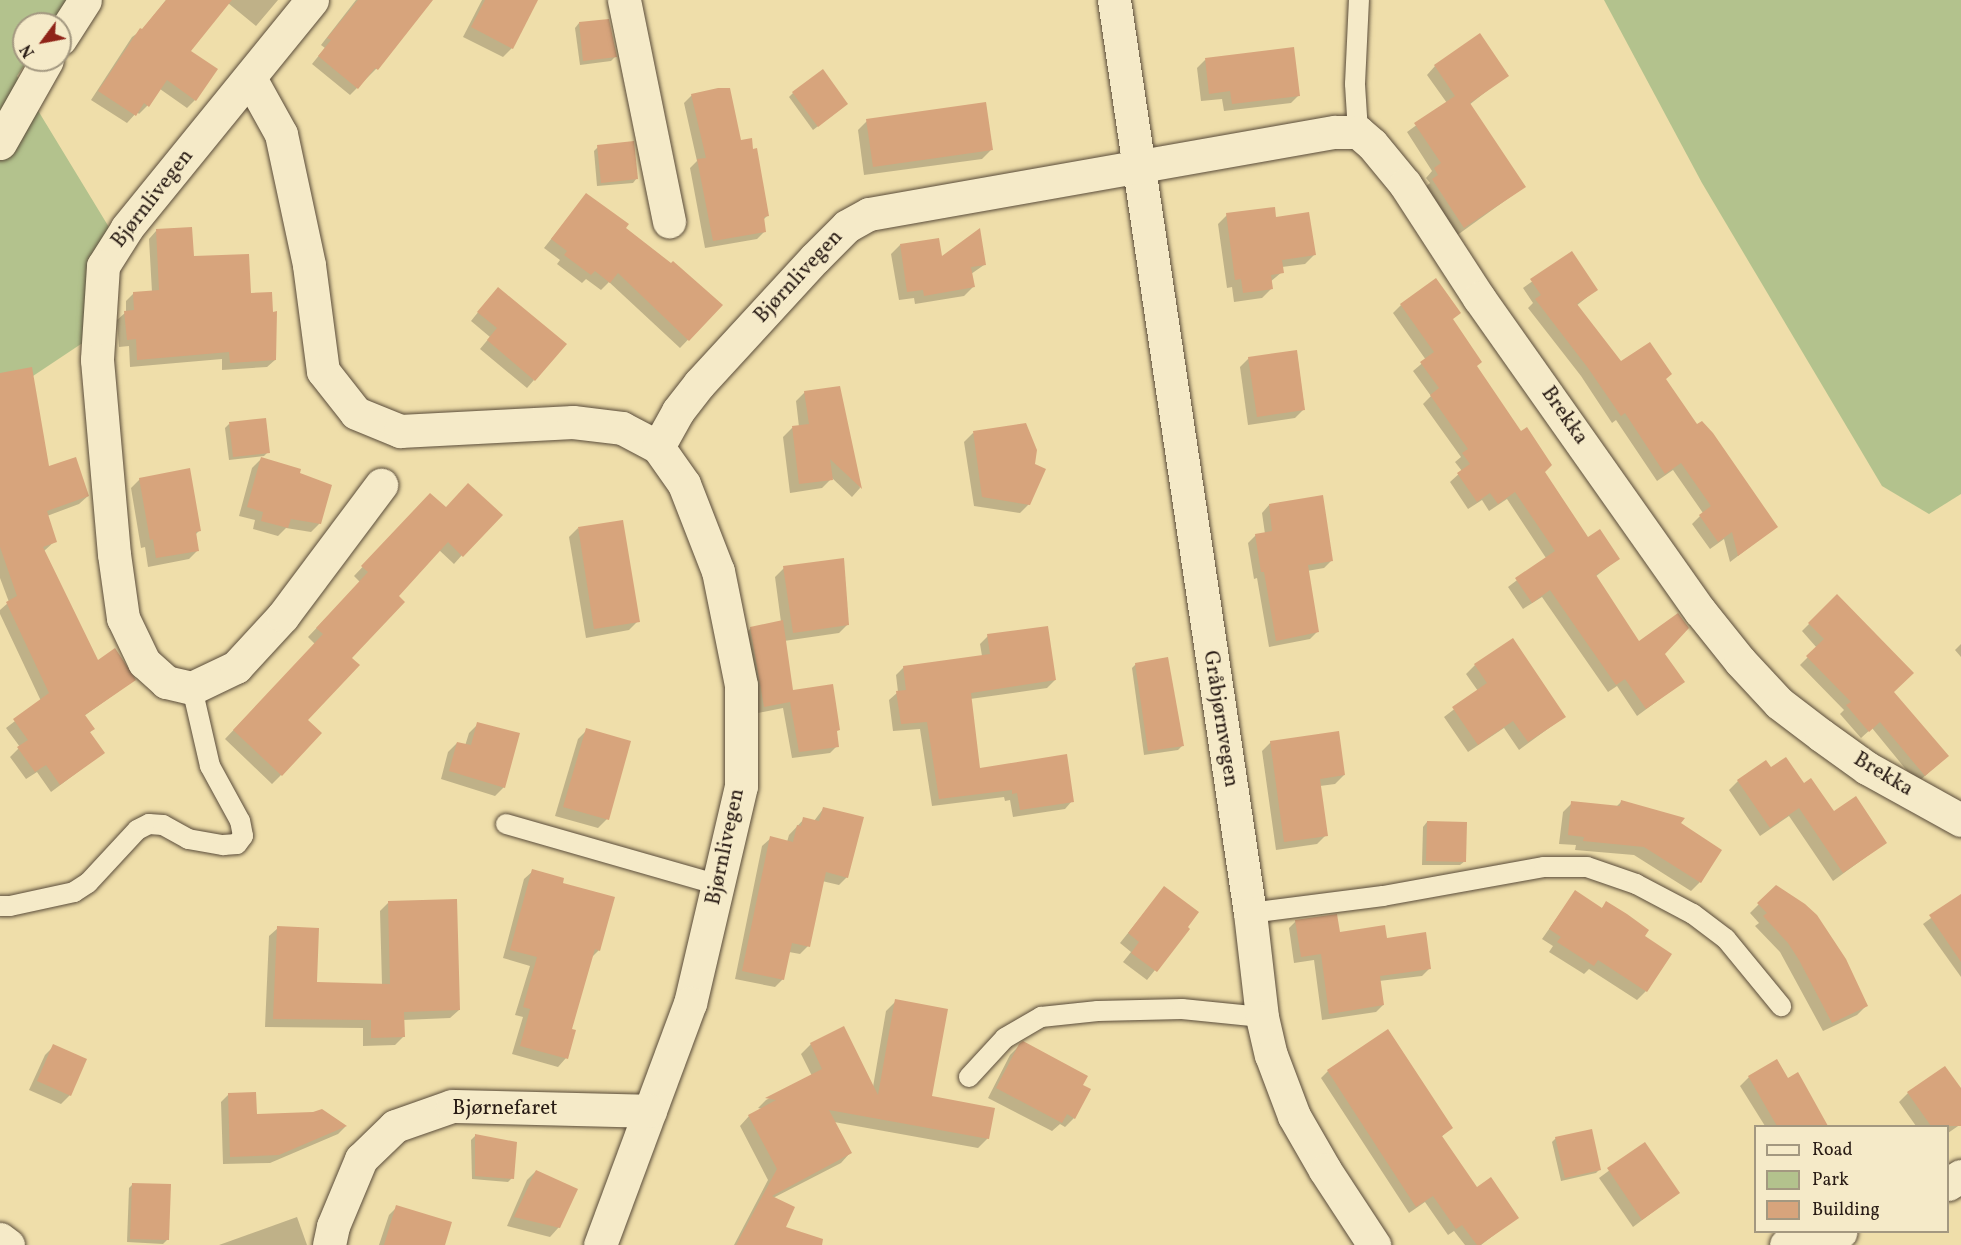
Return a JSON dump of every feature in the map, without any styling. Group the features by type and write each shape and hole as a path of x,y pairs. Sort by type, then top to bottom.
{"street":[{"path":"72,20 85,0"},
{"path":"250,78 312,0"},
{"path":"624,0 669,220"},
{"name":"Gråbjørnvegen","path":"1114,0 1137,168 1250,913 1262,1017 1271,1055 1294,1116 1325,1170 1374,1245"},
{"path":"0,142 40,72"},
{"name":"Bjørnlivegen","path":"192,688 166,682 144,662 123,618 114,554 97,360 103,266 128,228 250,78 281,134 309,265 323,371 356,413 400,431 573,422 622,428 658,447 684,484 718,571 741,685 741,786 690,1004 600,1245"},
{"path":"1137,168 1335,132 1358,132"},
{"name":"Brekka","path":"1358,132 1372,144 1405,184 1479,298 1700,612 1740,661 1779,703 1821,735 1868,768 1961,820"},
{"name":"Bjørnlivegen","path":"658,447 678,411 699,384 847,226 869,214 905,206 1137,168"},
{"path":"192,688 236,667 283,616 381,485"},
{"name":"Bjørnefaret","path":"329,1245 333,1226 361,1159 395,1126 452,1106 650,1111"},
{"path":"1786,1245 1836,1233"},
{"path":"0,1239 8,1245"}],"lane":[{"path":"1358,132 1355,84 1359,0"},
{"path":"0,906 74,892 88,883 137,830 149,824 163,825 188,839 223,845 237,844 243,836 240,821 210,766 192,688"},
{"path":"506,824 719,885"},
{"path":"1250,913 1383,896 1544,867 1587,867 1636,884 1694,914 1726,939 1781,1006"},
{"path":"969,1077 1005,1038 1041,1017 1098,1011 1182,1009 1262,1017"}],"green space":[{"path":"0,0 71,0 62,12 12,12 12,72 20,72 17,76 121,247 90,338 0,398"},
{"path":"1604,0 1961,0 1961,494 1929,514 1882,486 1702,183"}],"building":[{"path":"166,0 232,0 191,51 218,69 196,101 167,80 149,107 144,103 136,116 98,91 140,28 142,29"},
{"path":"358,0 433,0 378,70 375,68 358,89 318,56 331,40 327,38"},
{"path":"485,0 538,0 513,49 471,27"},
{"path":"609,19 617,57 583,61 579,22"},
{"path":"1480,33 1509,76 1470,103 1526,187 1464,228 1432,179 1438,175 1434,168 1441,163 1414,123 1455,96 1434,65"},
{"path":"1294,47 1300,96 1232,104 1230,91 1209,94 1205,58"},
{"path":"823,69 848,104 818,127 792,92"},
{"path":"718,88 730,88 741,140 752,138 753,149 757,148 769,216 764,217 766,232 713,241 697,159 706,158 691,94"},
{"path":"986,102 993,150 873,167 866,119"},
{"path":"634,141 638,179 601,183 597,145"},
{"path":"586,193 629,224 626,228 671,263 673,261 723,305 689,341 618,273 610,283 595,271 591,275 564,255 567,251 551,239"},
{"path":"1275,207 1276,217 1309,212 1316,255 1282,260 1284,273 1271,275 1273,289 1243,293 1241,279 1235,280 1226,213"},
{"path":"192,227 194,256 249,254 251,293 272,292 273,312 277,311 276,360 230,363 229,352 137,360 136,339 127,340 124,311 134,310 133,292 159,290 156,229"},
{"path":"980,228 986,265 971,267 975,287 924,296 923,290 907,292 900,244 939,238 942,256"},
{"path":"1572,251 1598,290 1577,304 1621,361 1650,342 1672,374 1666,379 1697,424 1702,421 1713,433 1778,527 1738,556 1732,532 1718,542 1699,515 1711,506 1681,463 1665,474 1625,413 1621,416 1588,368 1535,299 1541,295 1530,279"},
{"path":"1436,278 1461,313 1453,319 1482,362 1477,366 1521,431 1527,427 1552,465 1545,472 1588,537 1600,529 1620,559 1596,575 1639,641 1678,613 1689,628 1665,654 1685,682 1646,709 1625,679 1616,685 1550,590 1532,603 1515,578 1555,551 1515,492 1498,504 1490,493 1477,502 1457,473 1470,464 1462,453 1468,449 1430,395 1439,388 1420,362 1434,352 1400,304"},
{"path":"498,287 567,344 535,381 487,340 497,328 477,312"},
{"path":"1297,350 1305,410 1257,417 1248,357"},
{"path":"32,367 49,466 76,457 89,496 47,511 57,542 43,547 98,660 115,648 136,680 85,715 95,729 90,732 105,753 60,785 46,765 35,772 17,747 28,740 13,719 49,693 6,602 17,596 0,547 0,373"},
{"path":"840,386 862,489 830,459 833,480 799,484 792,426 809,424 804,391"},
{"path":"266,418 270,453 233,457 229,422"},
{"path":"1026,423 1037,450 1035,464 1046,469 1030,505 982,497 973,431"},
{"path":"261,457 301,469 300,473 332,485 321,524 291,519 288,528 261,521 263,512 247,507"},
{"path":"190,468 201,531 196,532 199,551 156,558 153,539 150,540 139,478"},
{"path":"468,483 503,515 463,557 448,542 399,596 405,602 352,658 360,665 308,720 322,733 282,776 233,730 323,634 316,628 368,572 361,566 430,493 446,507"},
{"path":"1323,495 1333,561 1308,565 1319,632 1276,641 1255,534 1272,531 1269,504"},
{"path":"623,520 640,622 594,629 578,527"},
{"path":"844,558 849,625 793,633 783,566"},
{"path":"1837,594 1914,673 1894,692 1949,756 1925,776 1880,722 1869,732 1846,705 1851,702 1806,656 1824,639 1808,623"},
{"path":"783,620 793,690 833,684 840,730 837,731 839,747 799,752 790,702 764,707 750,627"},
{"path":"1048,626 1056,680 971,693 980,768 1067,754 1074,802 1020,810 1017,793 1012,794 1012,790 939,799 927,722 901,724 896,691 906,690 903,666 990,654 987,634"},
{"path":"1513,638 1566,717 1528,742 1513,721 1478,745 1452,707 1487,683 1474,664"},
{"path":"1168,657 1184,746 1148,751 1135,663"},
{"path":"477,722 520,733 505,788 449,771 457,742 471,745"},
{"path":"586,728 631,741 609,820 563,807"},
{"path":"1339,731 1345,775 1320,779 1328,836 1284,842 1270,741"},
{"path":"1786,757 1804,783 1811,778 1834,811 1856,796 1887,843 1843,873 1799,808 1770,828 1737,780 1766,760 1771,767"},
{"path":"1621,800 1685,818 1681,823 1722,850 1701,883 1644,847 1583,841 1584,837 1568,835 1571,801 1620,806"},
{"path":"823,807 864,817 848,878 826,872 810,947 792,943 784,980 742,971 770,836 793,842 797,825 801,826 803,817 819,821"},
{"path":"1427,821 1467,822 1466,862 1426,861"},
{"path":"532,869 564,878 563,883 615,897 600,951 595,949 572,1029 576,1030 568,1059 520,1046 530,1009 523,1007 537,957 510,950"},
{"path":"1776,885 1817,915 1846,959 1868,1006 1832,1023 1799,960 1788,943 1763,916 1767,913 1757,903"},
{"path":"1164,886 1199,912 1188,927 1190,929 1157,972 1131,953 1139,942 1128,933"},
{"path":"1575,890 1602,908 1606,901 1627,914 1649,930 1645,936 1672,954 1647,992 1598,960 1594,966 1557,942 1561,937 1549,929"},
{"path":"1961,894 1961,962 1929,915"},
{"path":"457,899 460,1010 404,1012 405,1037 371,1038 371,1020 273,1019 277,926 319,928 317,982 390,984 388,901"},
{"path":"1337,914 1340,932 1385,925 1387,938 1426,932 1431,969 1380,976 1384,1005 1329,1014 1321,954 1301,957 1295,920"},
{"path":"895,999 948,1009 932,1096 995,1108 989,1139 829,1110 852,1153 772,1196 795,1207 786,1227 823,1239 822,1245 736,1245 777,1169 748,1115 776,1100 765,1098 822,1069 810,1043 844,1026 878,1095"},
{"path":"1388,1029 1453,1128 1442,1136 1477,1187 1491,1177 1519,1218 1480,1245 1477,1245 1462,1225 1456,1229 1433,1196 1416,1207 1327,1070"},
{"path":"1023,1041 1088,1076 1083,1085 1091,1089 1075,1119 1067,1114 1062,1123 996,1088 1019,1044"},
{"path":"53,1044 87,1059 71,1096 37,1081"},
{"path":"1777,1059 1788,1078 1798,1072 1827,1125 1776,1125 1748,1076"},
{"path":"1945,1066 1961,1088 1961,1126 1930,1125 1907,1092"},
{"path":"256,1092 257,1114 313,1112 322,1109 347,1126 279,1155 230,1157 228,1093"},
{"path":"1592,1129 1601,1170 1565,1178 1555,1137"},
{"path":"475,1134 517,1142 514,1179 475,1176"},
{"path":"1645,1142 1680,1193 1642,1220 1607,1168"},
{"path":"536,1170 578,1189 560,1228 514,1217"},
{"path":"132,1183 171,1184 169,1240 130,1239"},
{"path":"396,1205 452,1222 445,1245 384,1245"}]}
